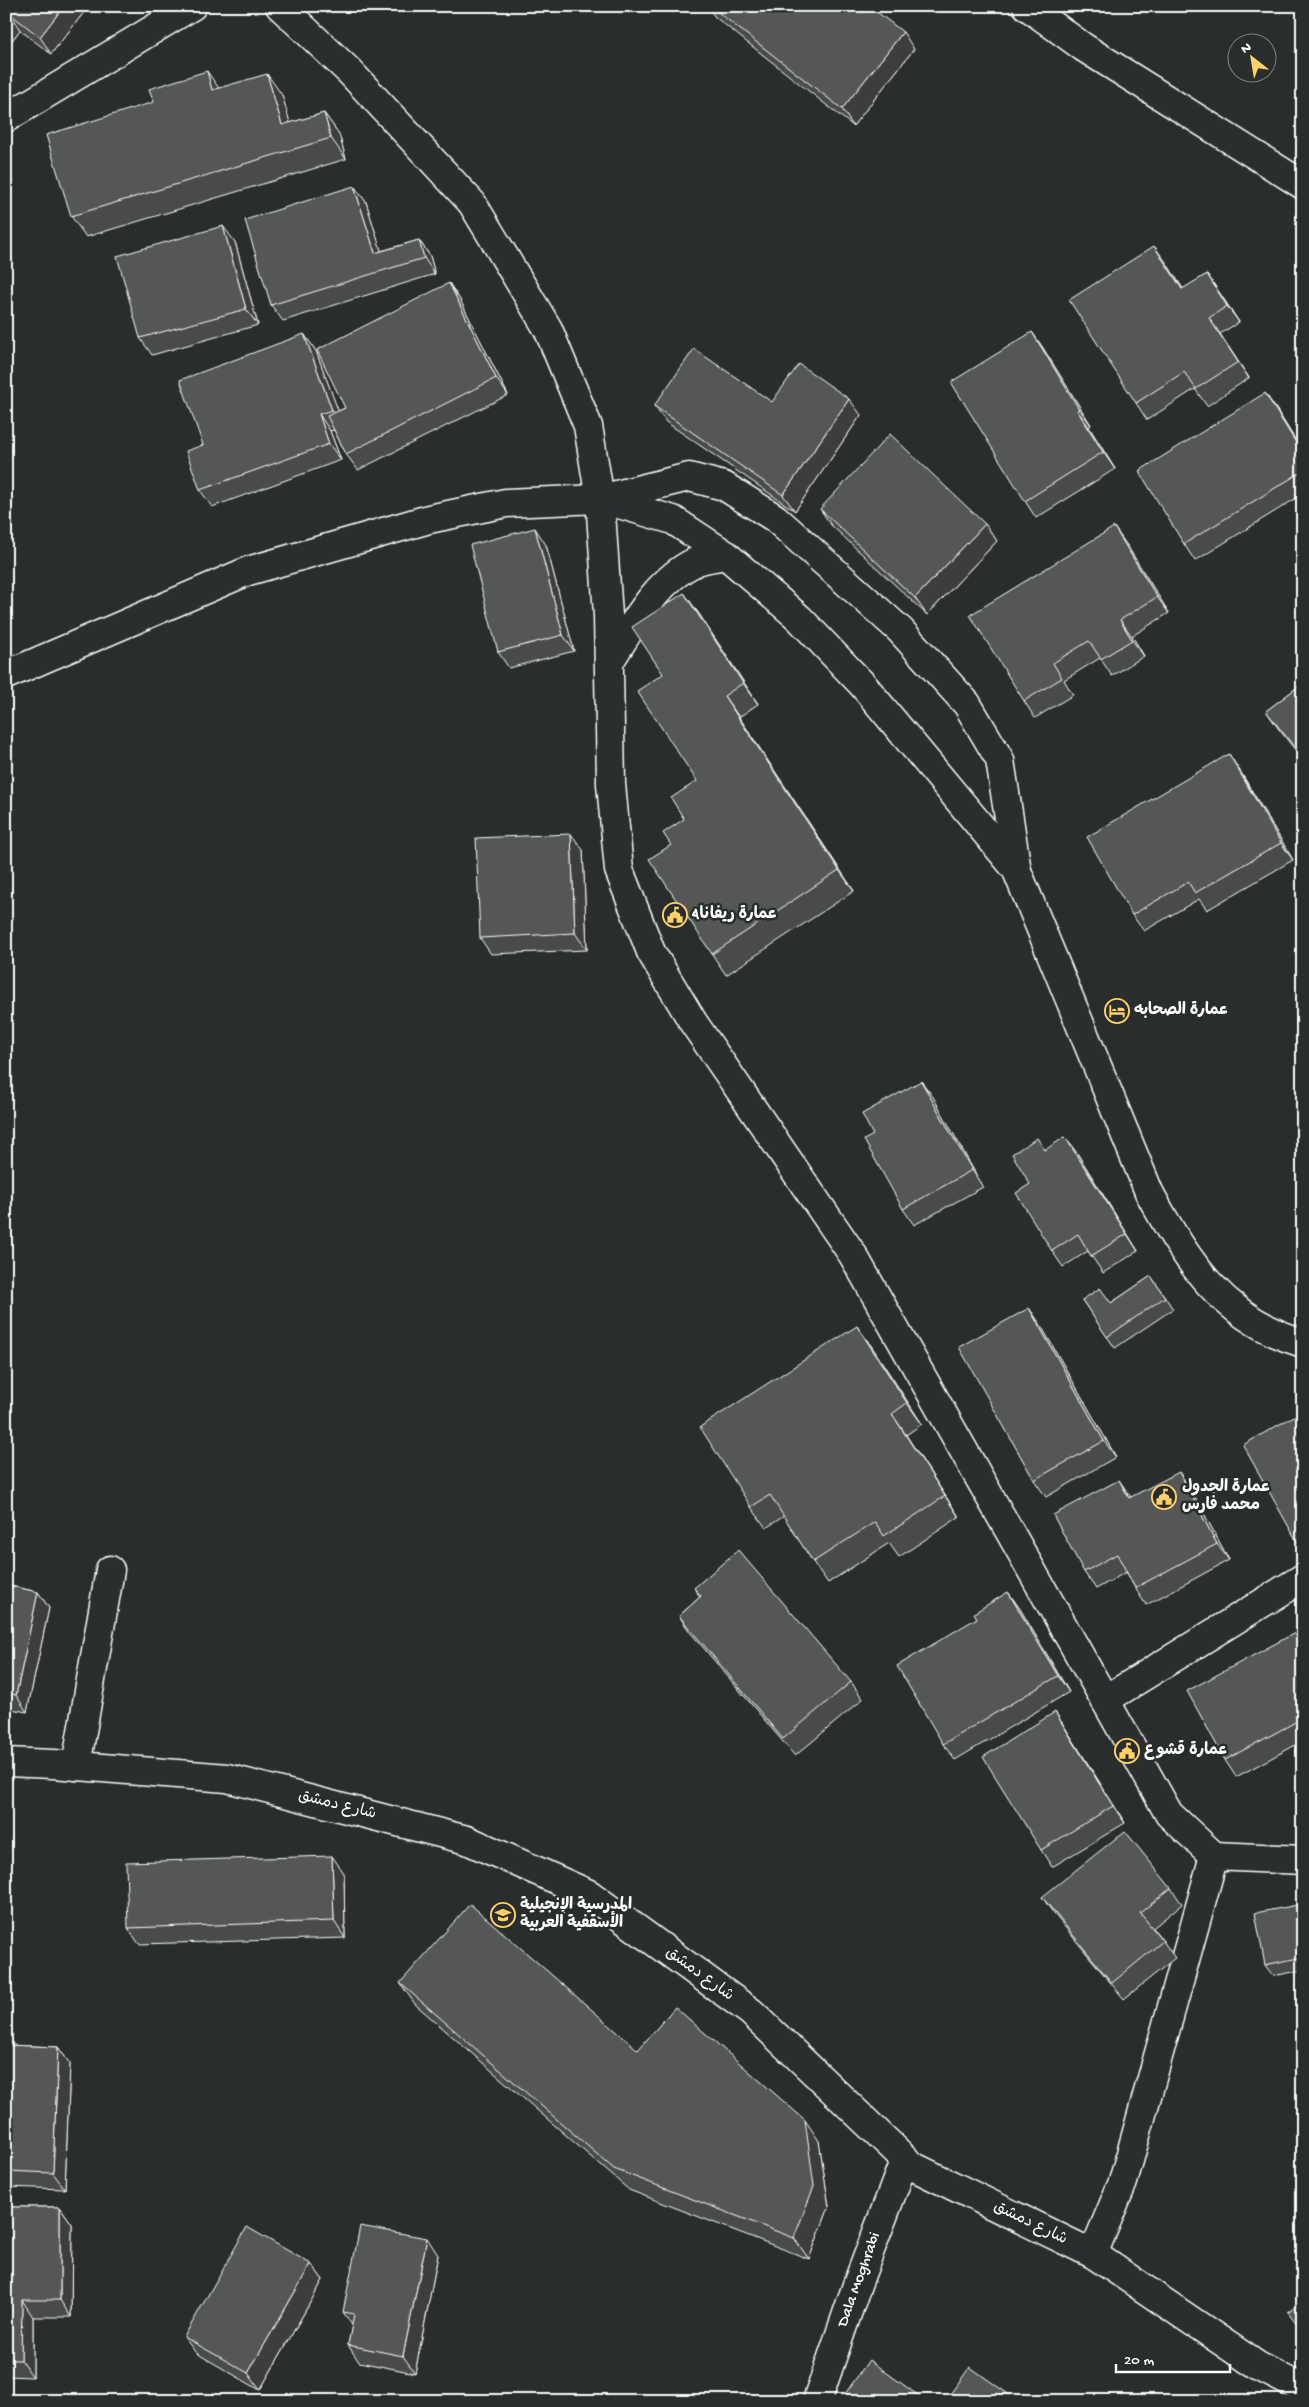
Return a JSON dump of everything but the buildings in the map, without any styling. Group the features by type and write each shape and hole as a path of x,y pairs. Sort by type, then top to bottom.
{"street":[{"path":"6,118 192,6"},
{"path":"280,6 350,72 472,203 548,329 588,426 600,499 609,662 611,784 619,870 651,952 693,1022 853,1255 1169,1814 1214,1856 1303,1860"},
{"path":"1027,6 1083,47 1303,185"},
{"path":"6,675 248,571 429,519 506,504 600,499 689,476 724,486 775,518 900,630 967,704 1000,760 1018,871 1148,1192 1174,1240 1202,1276 1231,1307 1286,1338 1303,1343"},
{"path":"600,499 673,520 726,555 799,618 863,685 1018,871"},
{"path":"609,662 649,601 672,577 696,562 726,555"},
{"path":"76,1766 110,1570"},
{"path":"1105,1700 1303,1578"},
{"name":"شارع دمشق","path":"6,1762 227,1778 467,1840 589,1894 751,2012 905,2159 904,2162 1093,2254 1258,2366 1303,2389"},
{"path":"1093,2254 1124,2182 1214,1856"},
{"name":"Dala Moghrabi","path":"817,2401 858,2282 905,2159"}],"place":[{"name":"عمارة ريفانا4","path":"675,915"},
{"name":"عمارة الصحابه","path":"1117,1011"},
{"name":"عمارة الجدول محمد فارس","path":"1164,1497"},
{"name":"عمارة قشوع","path":"1127,1751"},
{"name":"المدرسية الإنجيلية الأسقفية العربية","path":"503,1915"}]}
